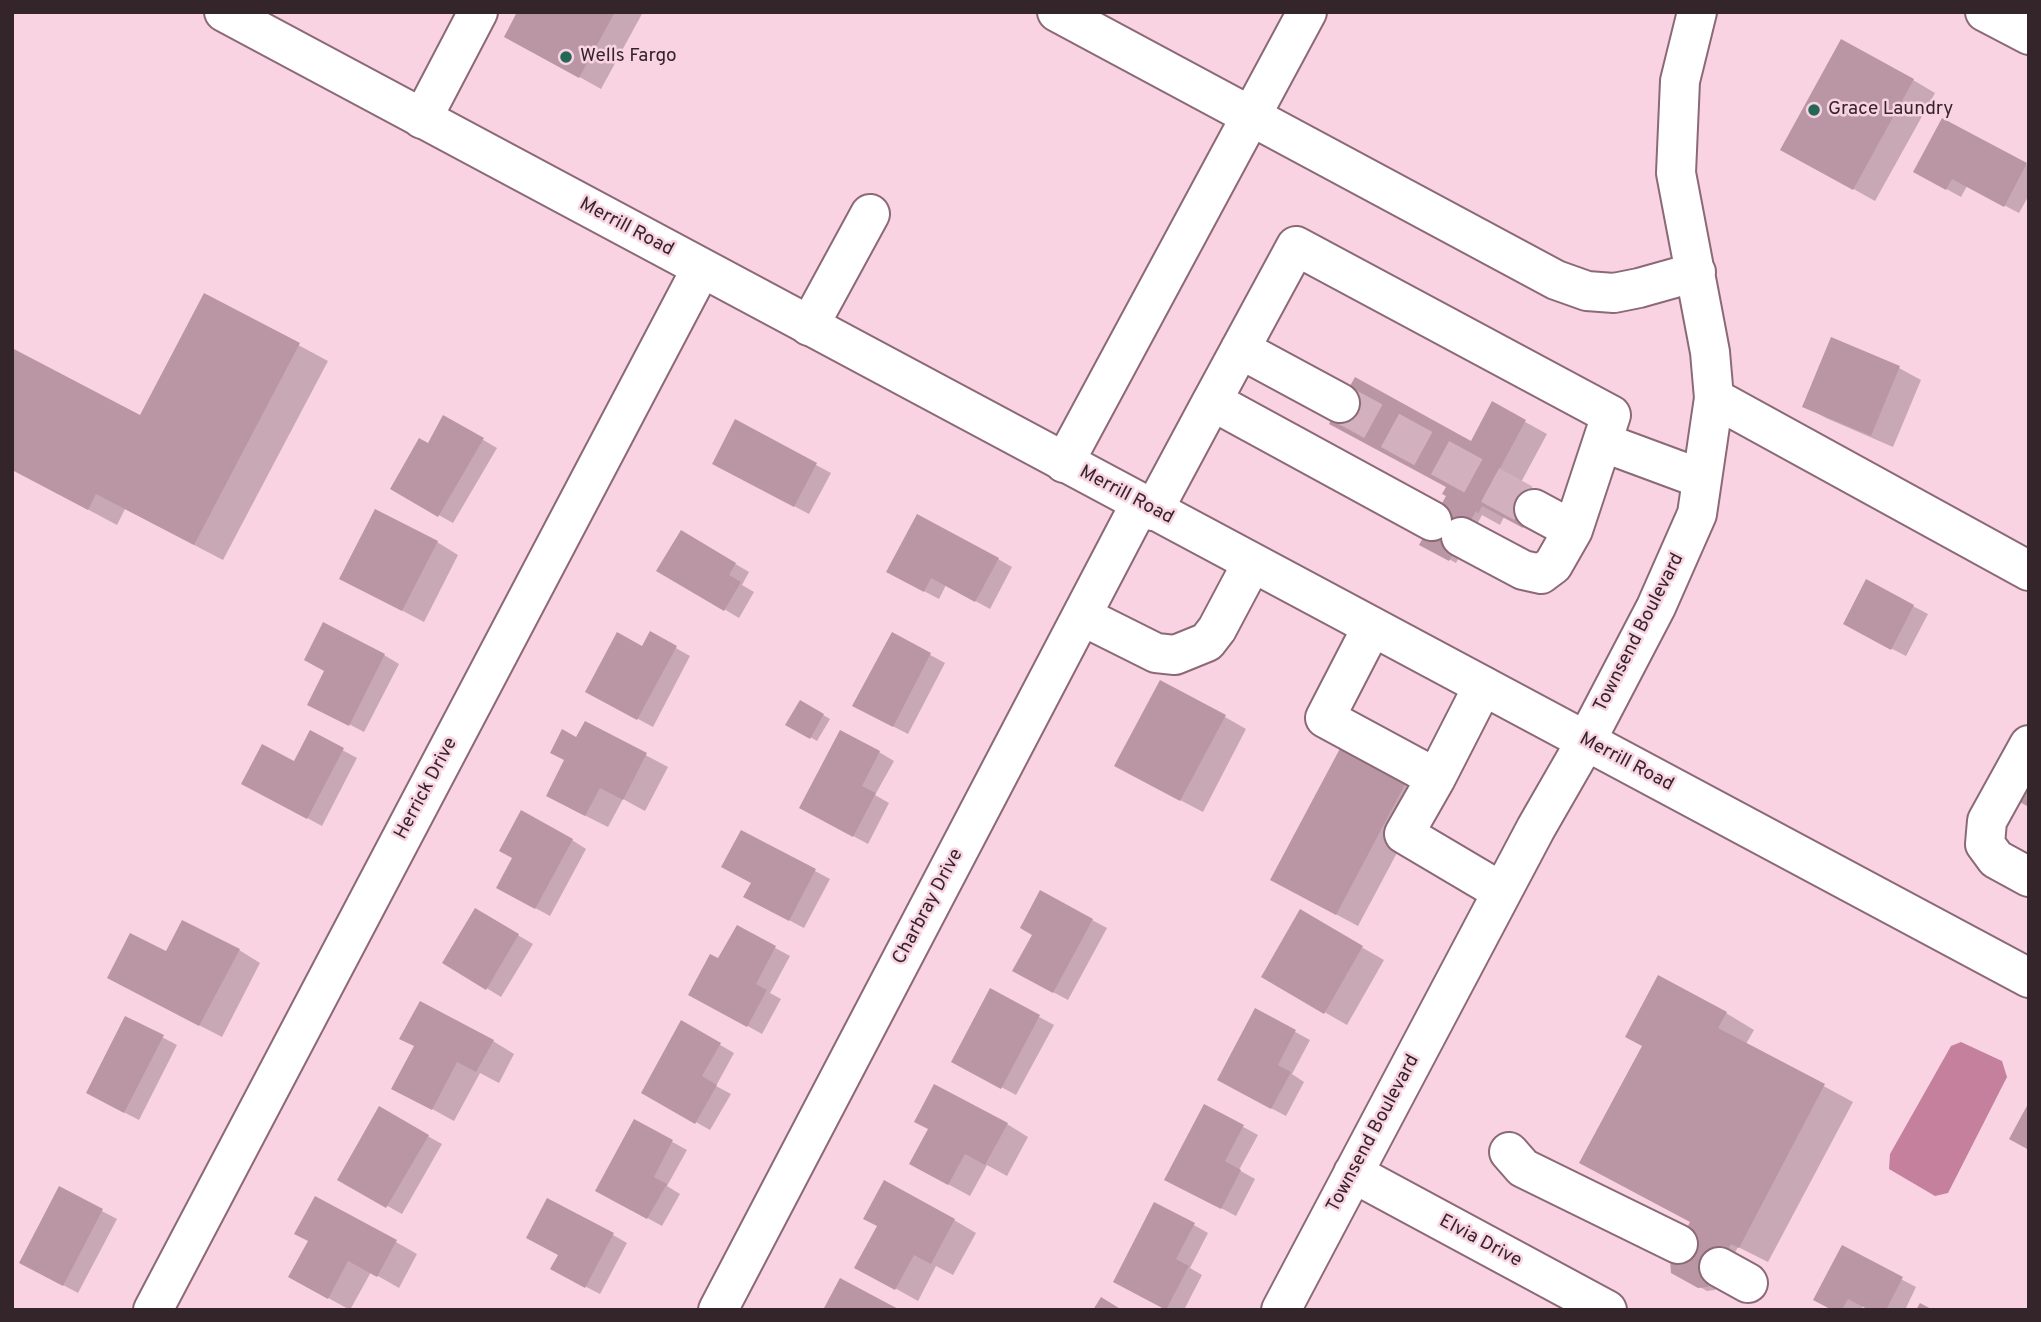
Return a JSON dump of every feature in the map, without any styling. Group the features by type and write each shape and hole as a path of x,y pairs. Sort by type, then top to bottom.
{"street":[{"name":"Merrill Road","path":"224,12 2029,978"},
{"path":"422,119 478,12"},
{"path":"1057,12 1556,281 1587,291 1614,293 1696,272"},
{"path":"1064,463 1307,12"},
{"name":"Townsend Boulevard","path":"1281,1310 1502,892 1586,741 1656,607 1698,514 1714,398 1710,352 1676,173 1680,81 1697,12"},
{"path":"1985,12 2029,35"},
{"path":"809,326 870,214"},
{"name":"Charbray Drive","path":"718,1310 1082,616 1212,401 1296,246 1611,415 1602,442"},
{"name":"Herrick Drive","path":"153,1310 701,269"},
{"path":"1240,349 1340,403"},
{"path":"1714,398 2029,571"},
{"path":"1212,401 1523,570 1541,574 1553,565 1573,530 1602,442 1703,479"},
{"path":"1534,509 1573,530"},
{"path":"1082,616 1156,653 1175,655 1207,642 1217,629 1252,563"},
{"path":"1372,627 1325,718 1436,778"},
{"path":"1483,686 1404,834 1502,892"},
{"path":"2029,745 1987,821 1985,844 1996,859 2029,877"},
{"path":"1509,1152 1523,1168 1678,1244"},
{"name":"Elvia Drive","path":"1353,1173 1607,1310"}],"shaded area":[{"path":"1961,1042 2002,1061 2007,1077 1948,1193 1935,1196 1889,1169 1890,1154 1951,1046"}],"building":[{"name":"Wells Fargo","path":"517,12 615,12 579,78 504,37"},
{"path":"1841,39 1914,79 1853,190 1780,150"},
{"path":"1942,118 2027,163 2004,207 1952,179 1946,190 1913,172"},
{"path":"204,293 300,343 194,545 96,494 88,510 12,470 12,348 140,415"},
{"path":"1831,337 1900,366 1871,436 1802,407"},
{"path":"1355,377 1471,441 1492,401 1526,420 1498,472 1541,495 1523,528 1482,506 1478,514 1476,511 1449,561 1419,545 1446,496 1442,494 1446,487 1329,424"},
{"path":"443,415 484,438 438,517 390,489 419,438 428,443"},
{"path":"735,419 817,463 794,507 712,464"},
{"path":"375,509 438,541 402,611 339,579"},
{"path":"917,514 999,558 975,602 931,578 924,592 886,572"},
{"path":"681,530 736,563 729,575 741,582 724,611 656,571"},
{"path":"1866,579 1914,605 1891,650 1843,624"},
{"path":"323,622 385,654 349,726 307,705 324,671 304,660"},
{"path":"650,631 677,646 637,720 585,692 617,632 642,646"},
{"path":"892,632 931,653 893,727 852,706"},
{"path":"1160,680 1226,715 1180,801 1114,766"},
{"path":"800,700 824,714 810,739 785,725"},
{"path":"585,721 647,753 623,800 600,788 585,816 546,796 564,760 550,753 562,729 576,737"},
{"path":"310,730 344,748 307,819 241,784 262,744 294,761"},
{"path":"840,730 880,751 862,786 876,793 853,837 799,808"},
{"path":"1344,741 1410,775 1336,915 1270,880"},
{"path":"2029,772 2029,807 2014,799"},
{"path":"521,810 573,839 535,909 496,888 512,858 499,851"},
{"path":"741,830 816,869 789,921 743,897 751,883 721,867"},
{"path":"1040,890 1093,919 1053,993 1012,971 1032,935 1020,928"},
{"path":"475,908 519,934 486,990 442,963"},
{"path":"1300,909 1363,946 1324,1014 1261,977"},
{"path":"182,920 240,949 199,1026 107,978 130,933 166,951"},
{"path":"737,925 776,946 756,984 767,990 747,1027 688,995 710,954 718,958"},
{"path":"1658,975 1727,1012 1718,1028 1825,1084 1739,1248 1731,1244 1708,1287 1698,1288 1671,1273 1670,1260 1690,1222 1579,1163 1642,1046 1625,1037"},
{"path":"990,988 1040,1015 1001,1089 951,1062"},
{"path":"420,1001 494,1040 476,1072 457,1062 432,1110 391,1089 414,1046 399,1039"},
{"path":"1255,1008 1296,1030 1278,1065 1291,1072 1271,1109 1217,1080"},
{"path":"125,1016 164,1035 124,1113 86,1093"},
{"path":"681,1020 721,1043 702,1076 717,1085 695,1124 641,1093"},
{"path":"934,1084 1008,1123 985,1165 965,1154 948,1185 909,1164 928,1129 914,1122"},
{"path":"2029,1102 2029,1150 2009,1139"},
{"path":"1204,1104 1244,1125 1225,1161 1241,1170 1221,1209 1164,1180"},
{"path":"379,1106 429,1135 386,1208 337,1180"},
{"path":"634,1119 673,1140 654,1177 667,1184 647,1219 595,1191"},
{"path":"884,1180 955,1219 931,1264 914,1255 895,1290 854,1268 877,1226 863,1219"},
{"path":"59,1186 103,1209 63,1286 19,1263"},
{"path":"315,1196 397,1240 377,1277 348,1261 328,1299 288,1277 308,1241 294,1234"},
{"path":"547,1198 614,1233 585,1288 550,1269 558,1255 526,1238"},
{"path":"1154,1202 1195,1223 1176,1259 1189,1266 1166,1310 1113,1282"},
{"path":"1842,1245 1903,1277 1886,1310 1869,1310 1848,1299 1842,1310 1832,1310 1813,1300"},
{"path":"840,1278 900,1310 823,1310"},
{"path":"1101,1297 1122,1310 1093,1310"},
{"path":"1920,1303 1933,1310 1916,1310"}],"tunnel":[{"path":"1340,403 1534,509"}],"place":[{"name":"Wells Fargo","path":"566,57"},
{"name":"Grace Laundry","path":"1814,110"}]}
